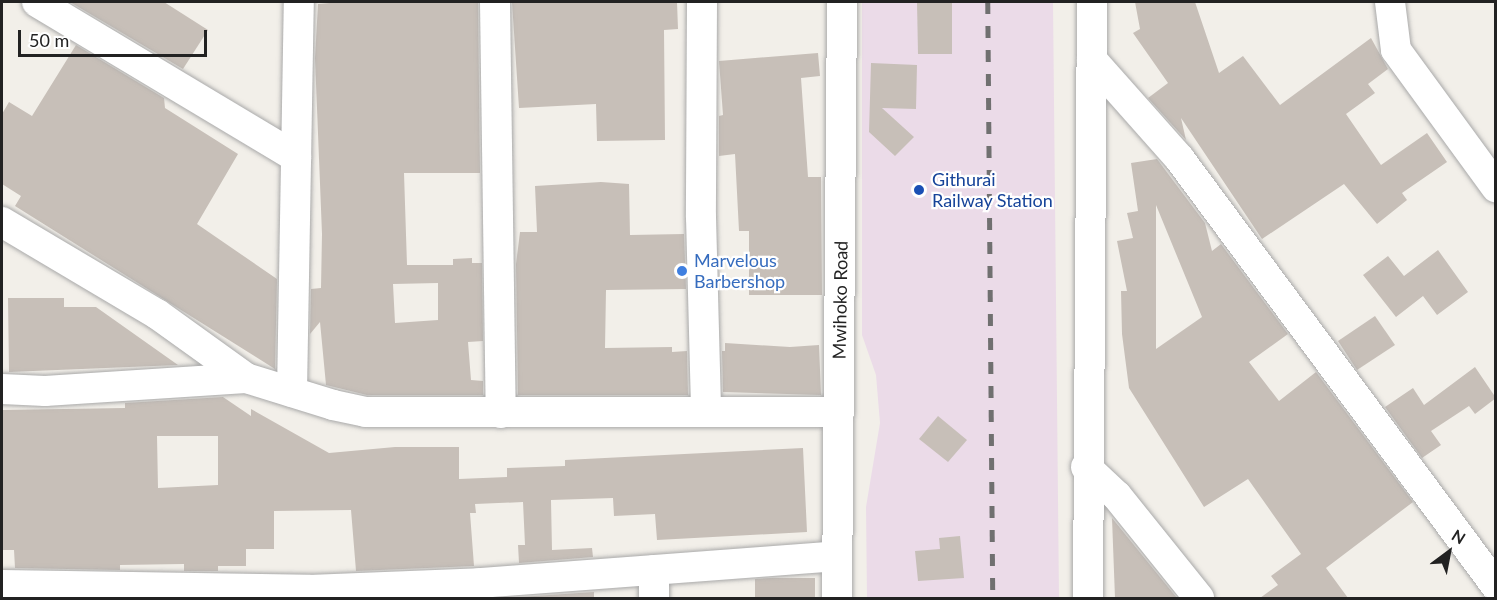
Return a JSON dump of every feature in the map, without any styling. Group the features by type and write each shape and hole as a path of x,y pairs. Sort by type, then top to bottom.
{"street":[{"path":"37,2 296,157"},
{"path":"292,392 299,2"},
{"path":"495,2 501,413"},
{"path":"702,2 701,217 706,410"},
{"name":"Mwihoko Road","path":"837,598 842,2"},
{"path":"1088,598 1086,467 1092,2"},
{"path":"1390,2 1396,50 1496,187"},
{"path":"1092,60 1179,158 1496,586"},
{"path":"2,222 157,314 246,378 365,412 706,410 839,412"},
{"path":"2,389 45,391 246,378"},
{"path":"1086,467 1117,496 1200,598"},
{"path":"2,585 147,593 309,594 480,591 654,584 836,556"}],"shaded area":[{"path":"862,2 1053,2 1059,598 867,598 866,507 880,423 876,375 862,335"}],"building":[{"path":"70,2 164,2 208,30 183,69"},
{"path":"478,2 480,173 404,173 407,265 453,265 453,259 472,258 472,263 482,263 483,341 468,342 471,380 483,381 483,395 367,395 326,385 320,322 310,334 311,289 321,288 322,234 315,58 318,4","holes":["438,283 438,320 395,323 393,284"]},
{"path":"512,2 677,2 678,29 664,30 665,140 597,141 596,104 519,108"},
{"path":"917,2 952,2 952,54 918,54"},
{"path":"1135,2 1195,2 1219,73 1243,56 1280,105 1371,38 1388,69 1368,84 1375,93 1346,114 1381,165 1427,133 1447,162 1402,193 1407,200 1377,224 1344,184 1262,239 1181,118 1186,140 1148,98 1168,83 1133,33 1140,29"},
{"path":"76,45 164,98 165,108 238,154 197,224 277,279 275,369 15,206 21,196 2,184 2,114 9,102 32,116"},
{"path":"818,53 820,76 801,78 808,177 821,177 822,295 749,295 749,231 739,231 735,154 719,156 719,116 723,115 719,61"},
{"path":"871,63 917,65 916,109 882,108 914,137 895,156 869,132"},
{"path":"1157,159 1205,223 1212,251 1221,244 1288,334 1249,362 1279,401 1316,372 1413,502 1326,568 1348,598 1260,598 1278,585 1271,576 1301,554 1248,479 1204,507 1129,388 1122,334 1121,291 1127,291 1117,241 1133,238 1127,213 1138,211 1131,163","holes":["1156,205 1202,317 1156,349"]},
{"path":"601,182 629,184 630,235 684,234 686,289 606,290 605,348 672,347 672,352 687,351 688,395 518,395 516,264 520,232 537,232 535,186"},
{"path":"1438,250 1468,292 1437,315 1423,296 1396,317 1363,275 1388,256 1404,276"},
{"path":"8,298 64,298 64,307 96,307 178,365 9,372"},
{"path":"1375,316 1395,345 1357,370 1338,341"},
{"path":"725,343 790,347 819,345 821,395 723,392 722,351 725,351"},
{"path":"1475,367 1496,398 1475,414 1469,406 1431,431 1441,445 1422,458 1385,407 1413,388 1424,405"},
{"path":"223,397 251,416 251,409 329,453 395,447 459,447 459,479 507,477 507,468 565,466 565,460 803,448 807,532 657,540 655,514 614,516 613,498 551,500 552,550 592,548 593,557 519,563 518,545 525,545 523,502 475,504 476,513 470,513 474,566 356,571 351,510 274,511 274,549 246,549 246,566 218,566 218,571 184,571 184,564 120,565 120,570 15,568 14,550 2,550 2,410 125,408 125,403","holes":["157,436 218,436 218,485 158,488"]},
{"path":"938,416 967,440 948,462 919,439"},
{"path":"1112,518 1177,598 1115,598"},
{"path":"960,536 964,578 918,581 915,551 940,549 939,538"},
{"path":"815,578 815,598 755,598 755,579"},
{"path":"594,592 594,598 520,598 520,597"}],"railway":[{"path":"988,2 993,598"}],"place":[{"name":"Githurai Railway Station","path":"919,190"},
{"name":"Marvelous Barbershop","path":"682,271"}]}
